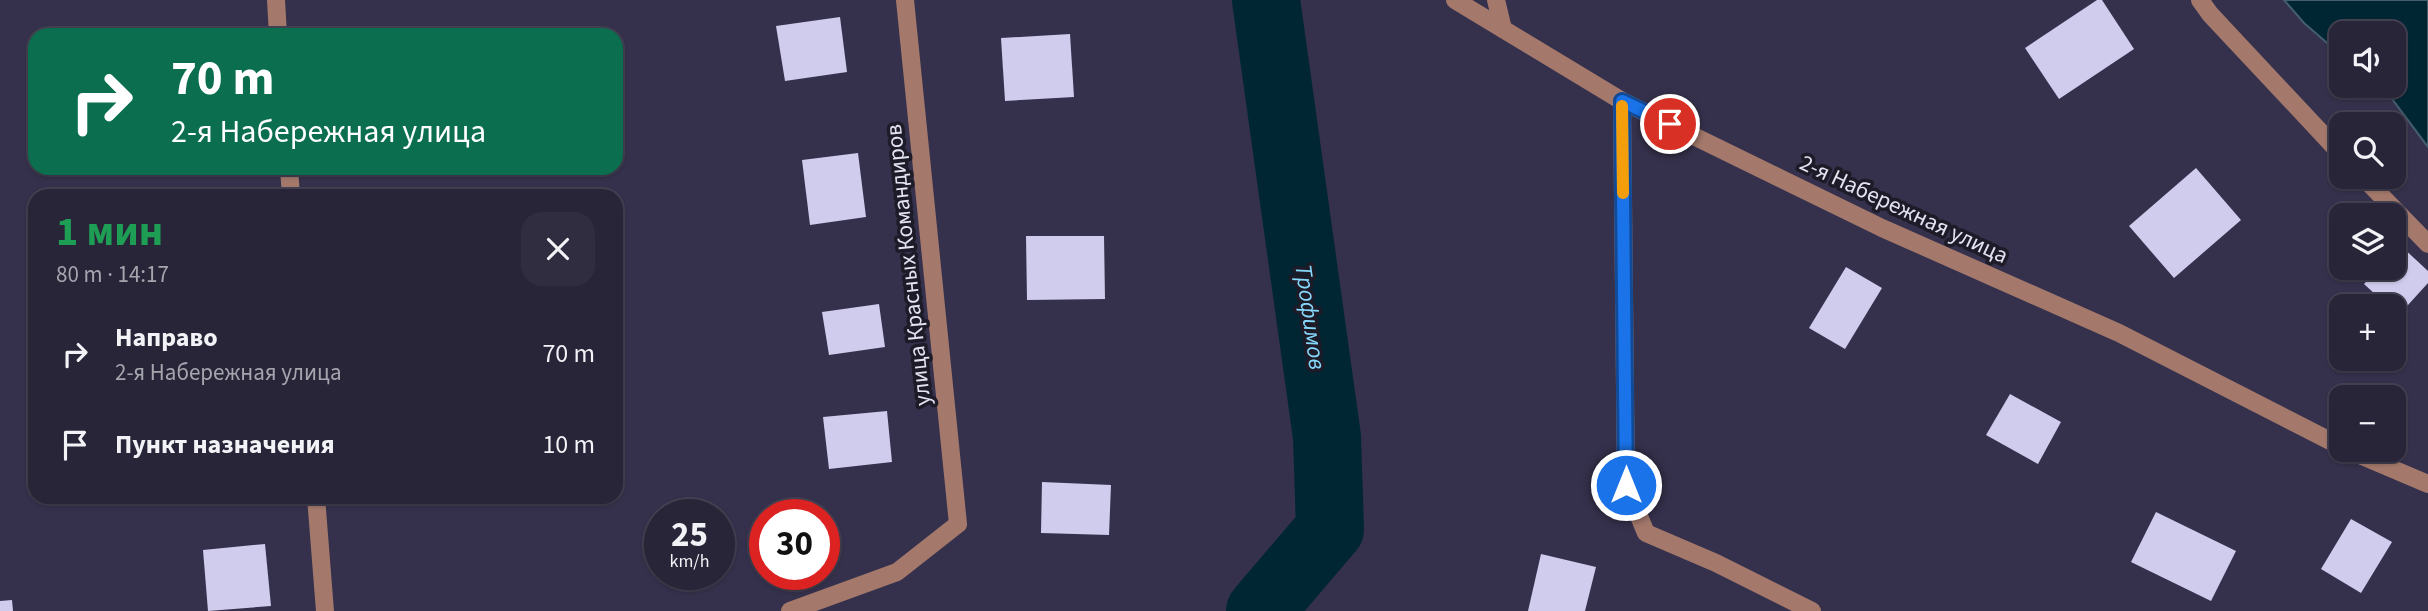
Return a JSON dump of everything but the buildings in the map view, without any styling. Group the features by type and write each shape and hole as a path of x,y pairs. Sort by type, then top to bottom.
{"street":[{"path":"276,0 278,28"},
{"name":"улица Красных Командиров","path":"790,611 897,572 958,524 905,0"},
{"name":"2-я Набережная улица","path":"1455,0 1622,101 1882,228 2119,333 2329,440"},
{"path":"1496,0 1503,29"},
{"path":"2200,0 2219,24 2329,141"},
{"path":"1622,101 1626,485 1646,533 1716,563 1812,611"},
{"path":"2375,189 2428,244"},
{"path":"2376,462 2428,484"},
{"path":"317,504 325,611"}],"water":[{"path":"2284,0 2428,0 2428,147 2406,118 2406,112 2402,112 2391,98 2406,98 2406,21 2329,21 2329,45 2304,23"}],"waterway":[{"name":"Трофимов","path":"1260,611 1330,529 1327,437 1266,0"}],"slow traffic":[{"path":"1622,106 1623,193"}],"route":[{"path":"1626,485 1622,101 1670,124"}]}
